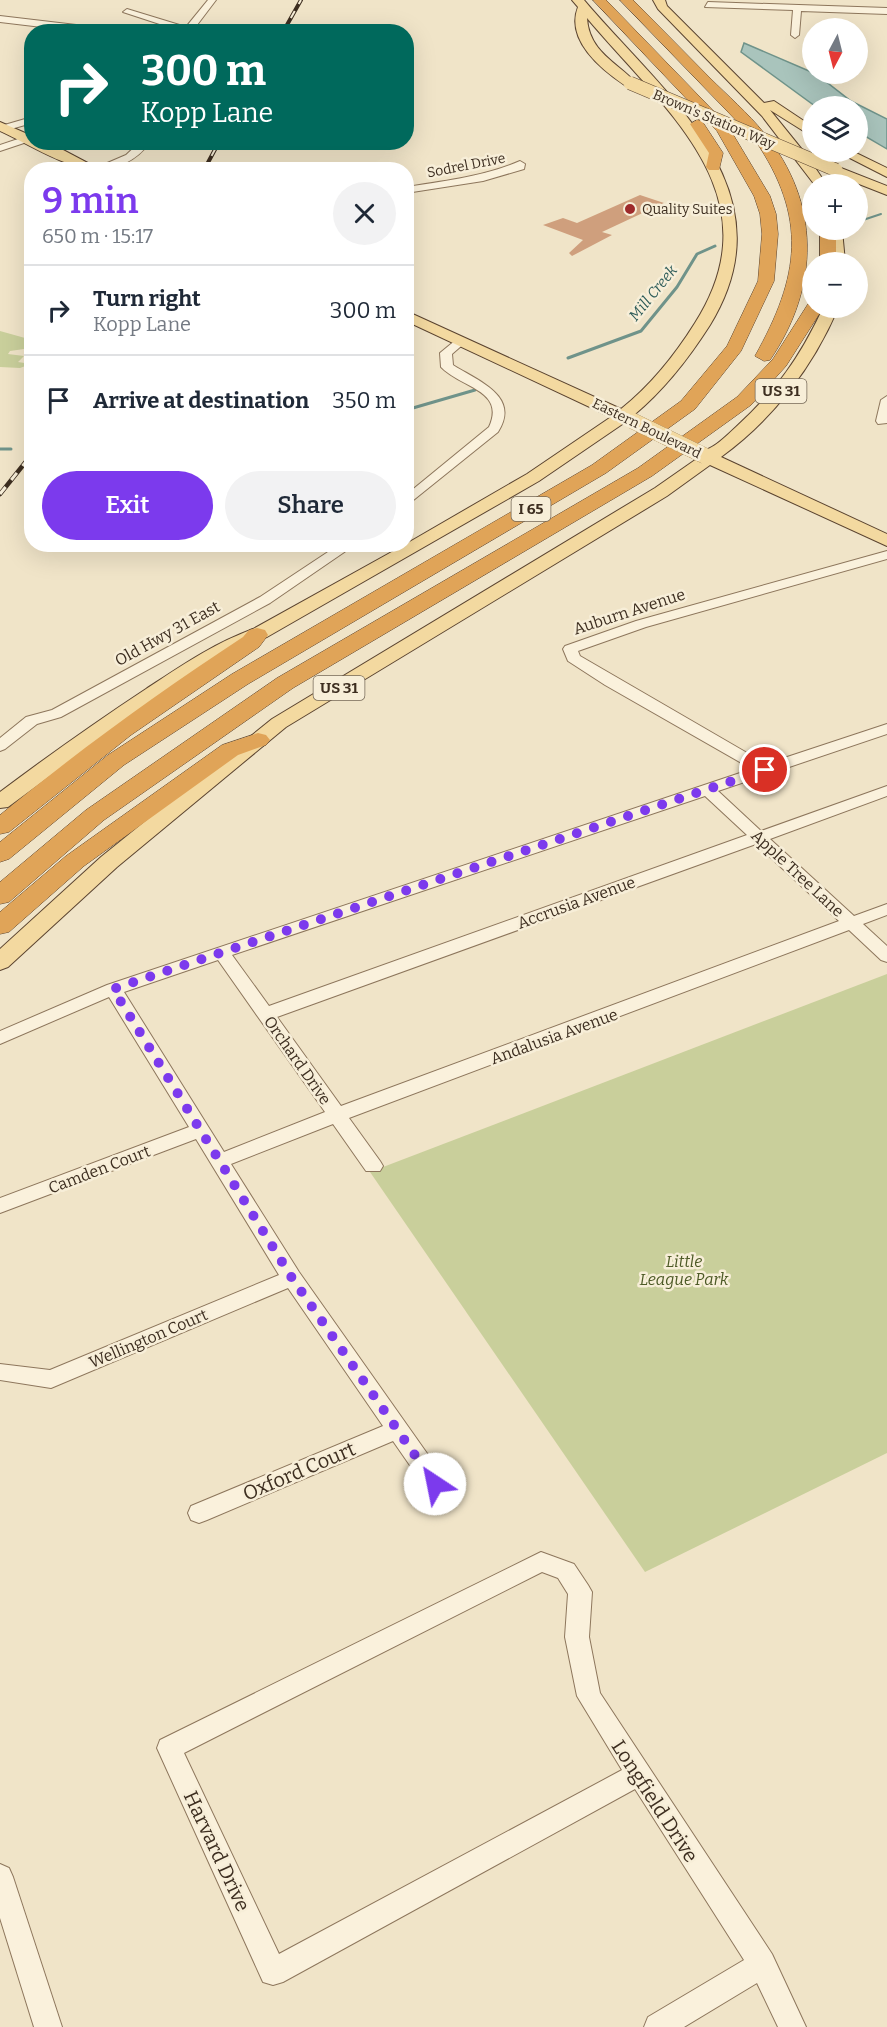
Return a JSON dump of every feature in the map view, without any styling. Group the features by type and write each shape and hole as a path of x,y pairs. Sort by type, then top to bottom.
{"highway":[{"name":"I 65","path":"0,854 116,760 221,692 599,469 688,405 735,348 766,281 770,234 768,214 752,176 723,129 599,0"},
{"name":"I 65","path":"0,896 95,815 285,683 438,596 583,506 645,472 730,398 760,362 782,326 795,294 801,266 801,230 787,180 760,137 626,0"},
{"path":"630,32 631,43 692,116 716,153 714,167"},
{"path":"645,472 744,401 780,362 808,318"},
{"path":"0,827 154,706 251,642 257,635"},
{"path":"0,926 75,861 230,750 258,740"}],"main road":[{"path":"651,0 660,4 725,70 798,151 813,174"},
{"path":"414,548 628,419 676,364 702,327 724,281 730,246 731,219 714,167 695,137 580,3"},
{"name":"Brown's Station Way","path":"580,3 586,34 594,53 611,70 630,83 887,191"},
{"name":"Brown's Station Way","path":"725,70 802,126"},
{"path":"2,127 24,138"},
{"path":"51,150 78,162"},
{"path":"865,162 887,173"},
{"name":"US 31","path":"0,962 109,862 279,723 661,492 742,431 792,378 816,341 826,318"},
{"name":"Eastern Boulevard","path":"414,319 887,541"},
{"path":"585,398 594,424 589,441"},
{"path":"742,431 741,449 766,484"},
{"path":"0,802 92,733 177,677 243,638 257,635 295,611 407,552"}],"street":[{"path":"196,24 212,0"},
{"path":"708,4 733,3 887,11"},
{"path":"795,35 797,8"},
{"path":"0,19 136,24"},
{"path":"2,127 24,122"},
{"path":"0,148 24,143"},
{"path":"122,162 136,155 139,150"},
{"name":"Sodrel Drive","path":"414,187 483,174 520,164 520,167 483,178 414,187"},
{"path":"414,495 494,429 500,418 498,401 494,396 447,367 446,353 461,340"},
{"path":"882,421 887,400"},
{"name":"Old Hwy 31 East","path":"0,746 21,725 38,716 56,714 265,600 338,552"},
{"name":"Auburn Avenue","path":"765,770 609,682 573,658 570,648 641,624 887,555"},
{"path":"0,1038 113,989 887,729"},
{"name":"Apple Tree Lane","path":"708,790 887,956"},
{"name":"Accrusia Avenue","path":"266,1014 887,791"},
{"name":"Andalusia Avenue","path":"220,1161 336,1115 584,1025 887,909"},
{"name":"Orchard Drive","path":"222,953 373,1166"},
{"path":"113,989 292,1278 435,1484"},
{"name":"Camden Court","path":"0,1206 199,1131"},
{"name":"Wellington Court","path":"0,1372 51,1378 292,1278"},
{"name":"Oxford Court","path":"199,1513 398,1429"},
{"name":"Harvard Drive","path":"557,1567 541,1562 168,1748 273,1972 637,1775"},
{"name":"Longfield Drive","path":"557,1567 566,1571 580,1592 577,1637 589,1696 637,1775 762,1964 792,2027"},
{"path":"0,1876 48,2027"},
{"path":"658,2027 762,1964"}],"green space":[{"path":"0,331 24,338 24,349 10,351 8,354 24,356 18,362 24,363 24,367 0,367"},
{"name":"Little League Park","path":"887,974 887,1453 645,1572 370,1172"}],"water":[{"path":"744,43 802,68 802,84 829,84 845,96 802,97 741,52"},
{"path":"868,110 887,119 887,149 868,138"}],"building":[{"path":"640,195 664,203 602,232 612,235 572,256 569,253 583,240 543,225 563,218 577,223"}],"waterway":[{"name":"Mill Creek","path":"868,218 881,214"},
{"name":"Mill Creek","path":"568,358 641,331 677,287 697,254 715,246"},
{"name":"Mill Creek","path":"414,408 475,390"},
{"name":"Mill Creek","path":"0,449 11,449"}],"railway":[{"path":"288,24 301,0"},
{"path":"208,162 215,150"},
{"path":"0,494 24,464"}],"place":[{"name":"Quality Suites","path":"630,209"}],"route":[{"path":"435,1484 292,1278 113,989 765,770"}]}
